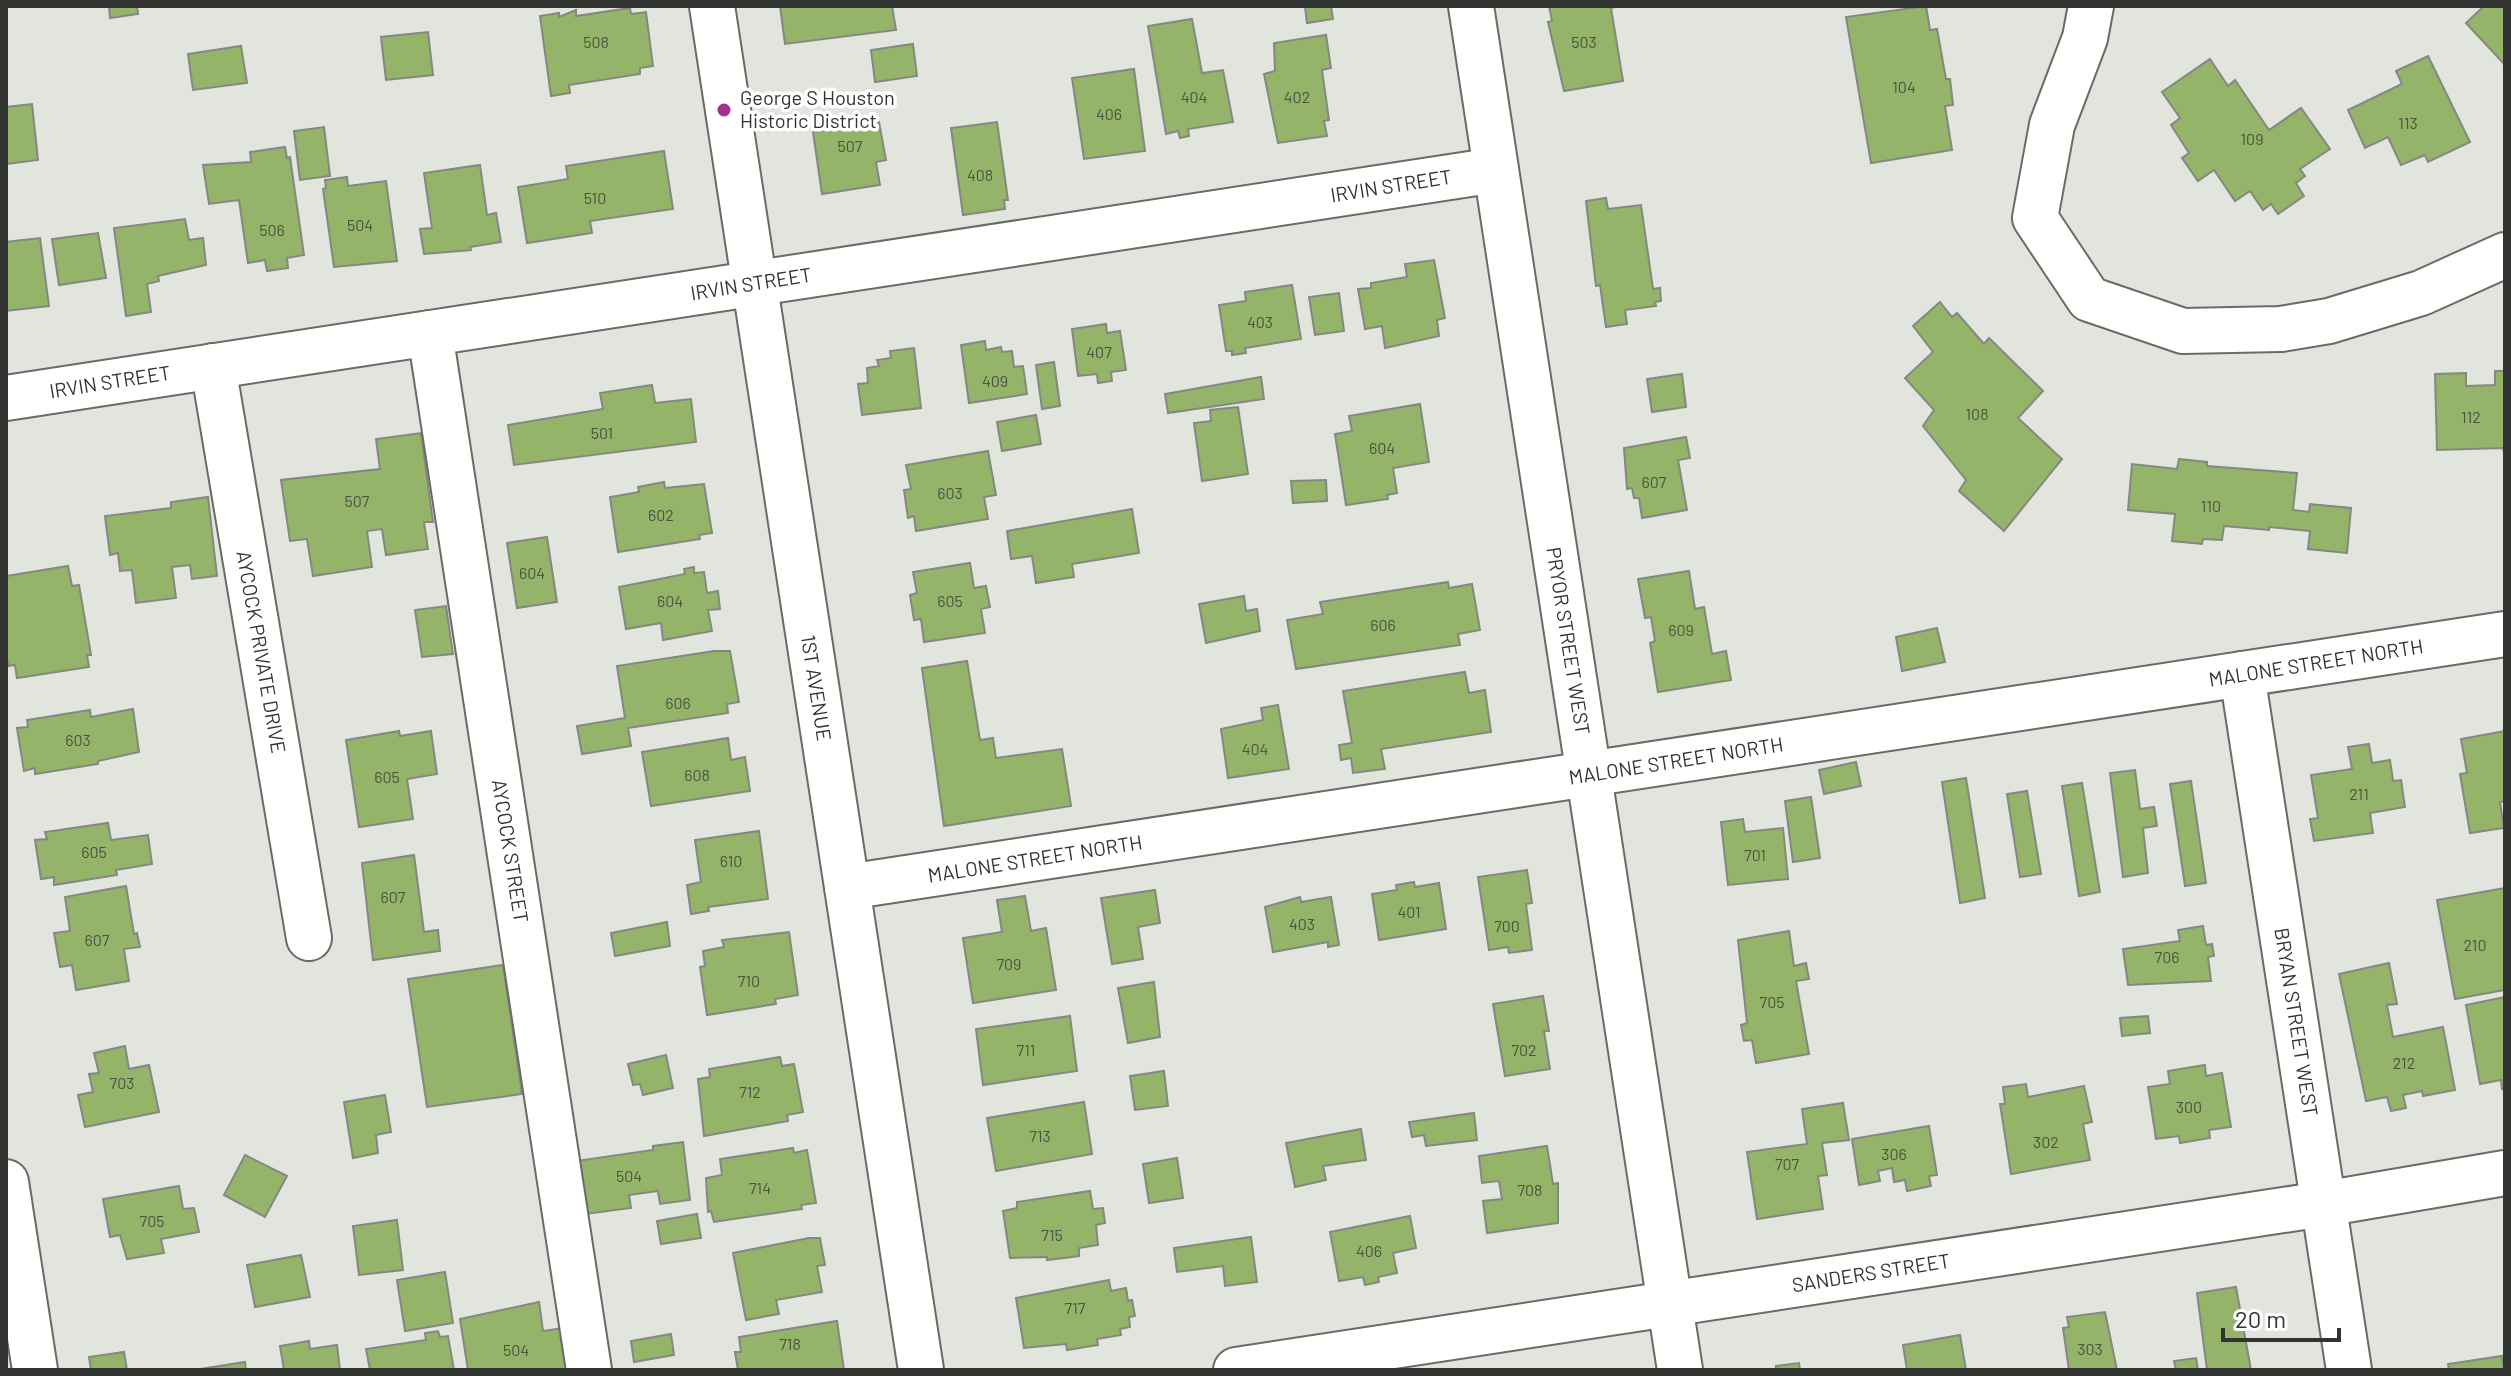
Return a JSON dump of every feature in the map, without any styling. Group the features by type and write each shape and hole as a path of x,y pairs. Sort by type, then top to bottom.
{"street":[{"name":"1ST AVENUE","path":"712,6 921,1370"},
{"name":"PRYOR STREET WEST","path":"1471,6 1680,1370"},
{"path":"2091,6 2085,38 2052,125 2035,218 2089,299 2183,331 2281,329 2329,321 2421,293 2505,255"},
{"name":"IRVIN STREET","path":"6,398 1496,170"},
{"name":"AYCOCK STREET","path":"430,333 589,1370"},
{"name":"AYCOCK PRIVATE DRIVE","path":"213,366 309,938"},
{"name":"MALONE STREET NORTH","path":"847,887 2505,634"},
{"name":"BRYAN STREET WEST","path":"2242,674 2349,1370"},
{"name":"SANDERS STREET","path":"1236,1370 2323,1204 2505,1173"},
{"path":"6,1182 35,1370"}],"building":[{"path":"109,6 137,6 138,14 110,18"},
{"path":"780,6 892,6 896,30 785,44"},
{"path":"1301,6 1331,6 1333,19 1307,23 1305,7"},
{"path":"1549,6 1620,6 1611,8 1623,81 1564,91 1548,22 1552,21"},
{"path":"1926,6 1930,30 1937,29 1946,79 1950,79 1953,105 1945,106 1952,150 1871,163 1846,17"},
{"path":"2484,6 2505,6 2505,65 2466,23"},
{"path":"630,8 631,14 646,12 653,66 640,68 640,74 569,85 570,93 551,96 540,16 559,13 559,17 576,10 576,16"},
{"path":"1192,19 1202,73 1223,70 1233,122 1188,129 1189,136 1180,138 1178,131 1166,134 1148,26"},
{"path":"428,32 433,75 386,80 381,37"},
{"path":"1326,35 1331,68 1322,70 1329,120 1324,121 1327,136 1278,143 1264,74 1275,71 1274,43"},
{"path":"913,44 917,76 875,82 871,50"},
{"path":"241,46 247,83 193,90 188,54"},
{"path":"2428,56 2470,142 2428,162 2425,155 2401,165 2388,137 2365,148 2348,110 2402,84 2396,71"},
{"path":"2210,59 2228,86 2235,80 2269,130 2301,108 2330,149 2300,169 2305,176 2296,183 2304,196 2278,214 2271,204 2263,210 2250,191 2235,201 2214,170 2198,181 2182,158 2189,153 2171,125 2180,118 2162,92"},
{"path":"1134,69 1145,151 1084,159 1072,78"},
{"path":"32,104 38,160 6,164 6,107"},
{"path":"879,122 886,160 876,162 880,185 822,194 813,132"},
{"path":"997,122 1008,200 1004,200 1005,209 963,215 951,128"},
{"path":"324,127 330,176 300,180 294,131"},
{"path":"285,147 287,158 290,157 304,255 287,258 288,268 267,271 265,260 248,263 239,200 209,204 203,165 251,162 250,152"},
{"path":"664,151 673,209 590,221 592,233 527,243 518,187 568,179 566,166"},
{"path":"480,165 487,215 496,213 501,242 470,247 471,250 424,254 420,229 432,228 424,173"},
{"path":"347,177 348,186 386,181 397,261 334,267 323,189 326,188 325,180"},
{"path":"1606,198 1608,209 1641,205 1653,289 1660,288 1661,301 1655,302 1656,306 1625,310 1627,324 1606,327 1600,285 1596,286 1586,201"},
{"path":"185,219 189,240 203,238 206,265 158,276 159,281 147,284 151,312 126,316 114,228"},
{"path":"98,233 106,278 59,285 52,239"},
{"path":"40,238 49,306 6,311 6,242"},
{"path":"1434,260 1445,318 1437,320 1439,336 1385,348 1382,326 1365,329 1358,289 1371,288 1371,283 1407,277 1405,264"},
{"path":"1292,285 1301,339 1245,348 1246,353 1232,355 1232,351 1226,351 1219,305 1246,301 1245,292"},
{"path":"1339,293 1344,331 1315,335 1309,297"},
{"path":"1940,302 1952,317 1957,313 1984,344 1989,338 2043,391 2018,418 2062,459 2004,531 1959,491 1966,480 1923,426 1934,410 1905,378 1933,352 1913,326"},
{"path":"1106,324 1107,333 1120,331 1126,370 1111,372 1112,381 1098,383 1097,374 1078,376 1072,329"},
{"path":"985,341 986,350 1001,347 1002,352 1012,351 1014,367 1023,366 1027,394 969,403 961,345"},
{"path":"914,348 921,408 862,415 858,384 868,383 867,368 879,366 877,360 891,358 890,351"},
{"path":"1054,362 1060,406 1042,409 1036,365"},
{"path":"2495,371 2505,371 2505,457 2503,448 2437,450 2435,374 2466,373 2466,386 2495,385"},
{"path":"1682,374 1686,407 1652,412 1647,379"},
{"path":"1261,377 1264,399 1168,413 1165,394"},
{"path":"652,385 655,403 691,399 696,442 514,465 508,425 603,409 600,393"},
{"path":"1420,404 1429,462 1393,468 1397,493 1387,495 1388,499 1346,505 1335,434 1352,431 1349,416"},
{"path":"1238,407 1248,474 1202,481 1194,423 1211,421 1210,410"},
{"path":"1036,415 1041,444 1002,451 997,422"},
{"path":"421,433 433,522 424,522 428,549 386,555 382,529 367,531 372,567 313,576 307,539 290,541 281,480 380,469 376,439"},
{"path":"1686,437 1690,458 1678,460 1687,510 1642,518 1639,498 1634,498 1632,488 1627,489 1624,448"},
{"path":"988,451 996,495 984,497 988,519 916,531 914,516 908,518 904,490 911,489 906,465"},
{"path":"2179,459 2207,462 2207,466 2297,473 2293,510 2309,512 2310,504 2351,508 2347,553 2308,549 2310,531 2269,527 2269,530 2224,526 2222,540 2203,539 2202,544 2172,541 2175,514 2128,510 2132,464 2177,469"},
{"path":"1326,480 1327,501 1293,503 1291,481"},
{"path":"664,482 665,488 704,484 712,533 699,535 700,539 618,552 610,497 639,492 638,487"},
{"path":"208,497 217,576 192,579 190,565 172,567 176,598 136,603 132,570 120,571 118,553 110,555 105,516 171,508 171,502"},
{"path":"1132,509 1139,553 1072,564 1074,577 1036,583 1032,556 1011,559 1007,531"},
{"path":"547,537 557,602 517,608 507,543"},
{"path":"970,563 974,588 986,586 990,607 981,609 985,633 924,642 921,619 914,620 910,595 917,593 913,572"},
{"path":"68,566 72,586 79,585 91,655 87,655 89,667 17,678 15,665 8,666 6,651 6,576"},
{"path":"694,567 694,573 704,572 707,593 718,591 720,609 708,610 712,631 663,640 661,623 626,629 619,587 685,574 684,569"},
{"path":"1689,571 1695,609 1704,607 1712,654 1726,651 1731,680 1658,692 1650,643 1655,641 1651,617 1645,618 1638,579"},
{"path":"1448,582 1449,588 1472,584 1480,630 1458,634 1460,645 1296,669 1287,620 1323,614 1320,602"},
{"path":"1244,596 1246,611 1257,609 1260,631 1206,643 1199,604"},
{"path":"446,606 453,654 422,657 415,610"},
{"path":"1937,628 1945,662 1902,671 1896,637"},
{"path":"730,651 739,702 727,704 728,713 628,728 631,746 582,754 577,726 625,718 617,666"},
{"path":"967,661 980,740 993,738 996,758 1062,749 1071,806 944,826 922,668"},
{"path":"1465,672 1469,693 1485,690 1491,732 1381,749 1385,769 1353,773 1351,758 1341,760 1339,745 1352,743 1343,691"},
{"path":"1278,705 1289,769 1228,778 1221,729 1263,720 1261,708"},
{"path":"133,709 139,752 98,761 98,764 35,774 35,768 24,771 17,728 28,727 27,720 90,710 91,717"},
{"path":"399,731 400,736 431,731 437,774 407,779 413,819 359,827 346,740"},
{"path":"2505,731 2505,801 2500,802 2504,828 2470,833 2460,774 2467,773 2461,739"},
{"path":"728,738 731,760 745,757 750,791 651,806 642,752"},
{"path":"2369,744 2372,763 2390,760 2393,781 2401,780 2405,807 2370,813 2373,833 2314,841 2310,819 2318,818 2311,775 2352,769 2348,747"},
{"path":"1856,762 1861,786 1824,794 1819,770"},
{"path":"2135,770 2140,809 2154,807 2157,826 2143,828 2148,873 2123,877 2110,773"},
{"path":"1966,778 1985,898 1960,903 1942,782"},
{"path":"2191,781 2206,883 2185,886 2170,784"},
{"path":"2082,783 2100,892 2079,896 2062,786"},
{"path":"2027,791 2041,874 2020,877 2007,794"},
{"path":"1811,797 1820,858 1793,862 1785,801"},
{"path":"1743,819 1745,832 1783,828 1788,879 1728,885 1721,822"},
{"path":"108,823 111,840 148,835 152,864 116,870 117,875 54,885 54,877 41,879 35,840 47,839 45,832"},
{"path":"759,831 768,899 708,907 709,911 691,914 687,885 701,882 695,840"},
{"path":"414,855 424,932 438,930 440,951 373,960 362,863"},
{"path":"1527,870 1532,903 1526,904 1532,950 1509,953 1508,947 1489,950 1478,877"},
{"path":"1414,882 1415,887 1439,883 1446,929 1379,940 1372,894 1397,890 1396,885"},
{"path":"126,886 134,934 137,933 140,947 124,949 129,981 76,990 72,965 60,967 54,933 70,931 65,897"},
{"path":"2505,888 2505,990 2455,999 2437,900"},
{"path":"1155,890 1160,923 1138,927 1143,959 1112,964 1101,898"},
{"path":"1025,896 1031,931 1046,928 1056,990 973,1003 963,938 1002,932 997,900"},
{"path":"1300,897 1301,902 1331,897 1339,945 1328,947 1328,942 1273,952 1265,907"},
{"path":"667,922 670,946 615,956 611,933"},
{"path":"2203,926 2206,945 2212,944 2214,956 2208,957 2211,981 2128,985 2123,949 2180,941 2178,930"},
{"path":"1789,931 1794,966 1806,963 1809,979 1796,981 1809,1054 1756,1063 1752,1040 1744,1041 1741,1025 1747,1023 1738,940"},
{"path":"789,932 798,995 775,999 776,1004 707,1015 700,967 705,966 703,951 724,947 722,940"},
{"path":"2389,963 2397,1004 2387,1005 2393,1037 2443,1027 2455,1090 2423,1096 2422,1091 2403,1095 2406,1108 2391,1111 2387,1097 2366,1101 2339,974"},
{"path":"503,965 522,1094 427,1107 408,979"},
{"path":"1154,982 1160,1037 1128,1043 1118,988"},
{"path":"1543,996 1549,1031 1544,1031 1550,1069 1505,1076 1493,1004"},
{"path":"2505,997 2505,1089 2502,1089 2501,1080 2480,1084 2466,1005"},
{"path":"1070,1016 1077,1071 983,1085 976,1029"},
{"path":"2148,1016 2150,1033 2122,1036 2120,1018"},
{"path":"125,1046 129,1069 149,1065 159,1112 85,1127 78,1095 93,1092 89,1074 99,1073 94,1053"},
{"path":"666,1055 673,1088 643,1095 640,1084 633,1085 628,1064"},
{"path":"780,1057 782,1066 794,1064 803,1112 787,1115 788,1121 704,1136 698,1079 710,1077 709,1069"},
{"path":"2205,1065 2206,1076 2222,1073 2231,1127 2209,1130 2210,1138 2180,1143 2179,1136 2156,1139 2148,1087 2170,1084 2168,1071"},
{"path":"1164,1071 1168,1106 1135,1110 1130,1076"},
{"path":"2026,1084 2028,1097 2084,1086 2092,1122 2083,1124 2090,1160 2011,1174 2000,1104 2005,1104 2003,1087"},
{"path":"385,1095 391,1132 376,1135 378,1153 353,1158 344,1102"},
{"path":"1084,1102 1092,1154 996,1171 987,1118"},
{"path":"1843,1103 1849,1140 1822,1143 1827,1175 1818,1176 1823,1209 1757,1219 1747,1152 1807,1144 1802,1109"},
{"path":"1474,1113 1477,1140 1426,1146 1424,1135 1412,1137 1409,1122"},
{"path":"1929,1126 1937,1175 1929,1176 1931,1186 1907,1191 1905,1180 1894,1182 1892,1168 1878,1171 1880,1181 1859,1185 1852,1139"},
{"path":"1361,1129 1366,1160 1323,1166 1326,1180 1295,1187 1286,1143"},
{"path":"683,1142 690,1200 660,1204 658,1191 629,1195 631,1208 578,1215 569,1162 653,1150 653,1146"},
{"path":"1547,1146 1553,1184 1558,1183 1558,1223 1487,1233 1483,1201 1502,1199 1499,1181 1482,1183 1479,1156"},
{"path":"793,1148 794,1153 807,1150 816,1203 801,1205 802,1209 714,1222 711,1211 708,1212 706,1178 722,1175 720,1159"},
{"path":"245,1155 287,1176 265,1217 224,1195"},
{"path":"1177,1158 1183,1198 1149,1203 1143,1164"},
{"path":"179,1186 183,1209 194,1208 199,1232 161,1239 164,1253 127,1259 120,1235 110,1237 103,1199"},
{"path":"1090,1191 1093,1209 1103,1208 1105,1223 1096,1225 1098,1245 1079,1248 1079,1256 1047,1260 1047,1257 1010,1258 1003,1211 1017,1208 1017,1202"},
{"path":"697,1214 701,1238 661,1244 657,1221"},
{"path":"1410,1216 1416,1248 1393,1253 1397,1273 1378,1277 1379,1282 1365,1285 1363,1277 1339,1281 1330,1232"},
{"path":"397,1220 403,1270 359,1275 353,1226"},
{"path":"1251,1237 1257,1282 1225,1286 1223,1266 1177,1272 1174,1248"},
{"path":"820,1238 825,1265 817,1266 822,1292 776,1300 779,1314 746,1320 733,1253"},
{"path":"301,1255 310,1297 255,1307 247,1265"},
{"path":"445,1272 453,1323 405,1331 397,1280"},
{"path":"1109,1280 1111,1291 1126,1288 1128,1301 1132,1300 1135,1316 1129,1317 1130,1327 1120,1329 1121,1335 1097,1339 1098,1345 1067,1350 1066,1344 1024,1348 1016,1298"},
{"path":"2236,1287 2251,1370 2207,1370 2197,1293"},
{"path":"539,1302 543,1331 564,1328 570,1370 468,1370 460,1319"},
{"path":"2105,1312 2117,1370 2069,1370 2063,1328 2069,1327 2067,1317"},
{"path":"837,1321 844,1370 738,1370 735,1352 741,1352 739,1337"},
{"path":"438,1331 440,1337 448,1336 454,1370 370,1370 366,1349 426,1340 425,1333"},
{"path":"671,1334 674,1355 634,1362 631,1341"},
{"path":"1960,1335 1966,1370 1907,1370 1903,1345"},
{"path":"309,1341 310,1349 337,1345 340,1370 284,1370 280,1346"},
{"path":"124,1352 127,1370 91,1370 89,1357"},
{"path":"2502,1356 2504,1370 2449,1370 2448,1364"},
{"path":"2196,1358 2198,1370 2176,1370 2174,1361"},
{"path":"245,1362 246,1370 194,1370"},
{"path":"1799,1363 1800,1370 1776,1370 1776,1366"}],"place":[{"name":"George S Houston Historic District","path":"724,110"}]}
